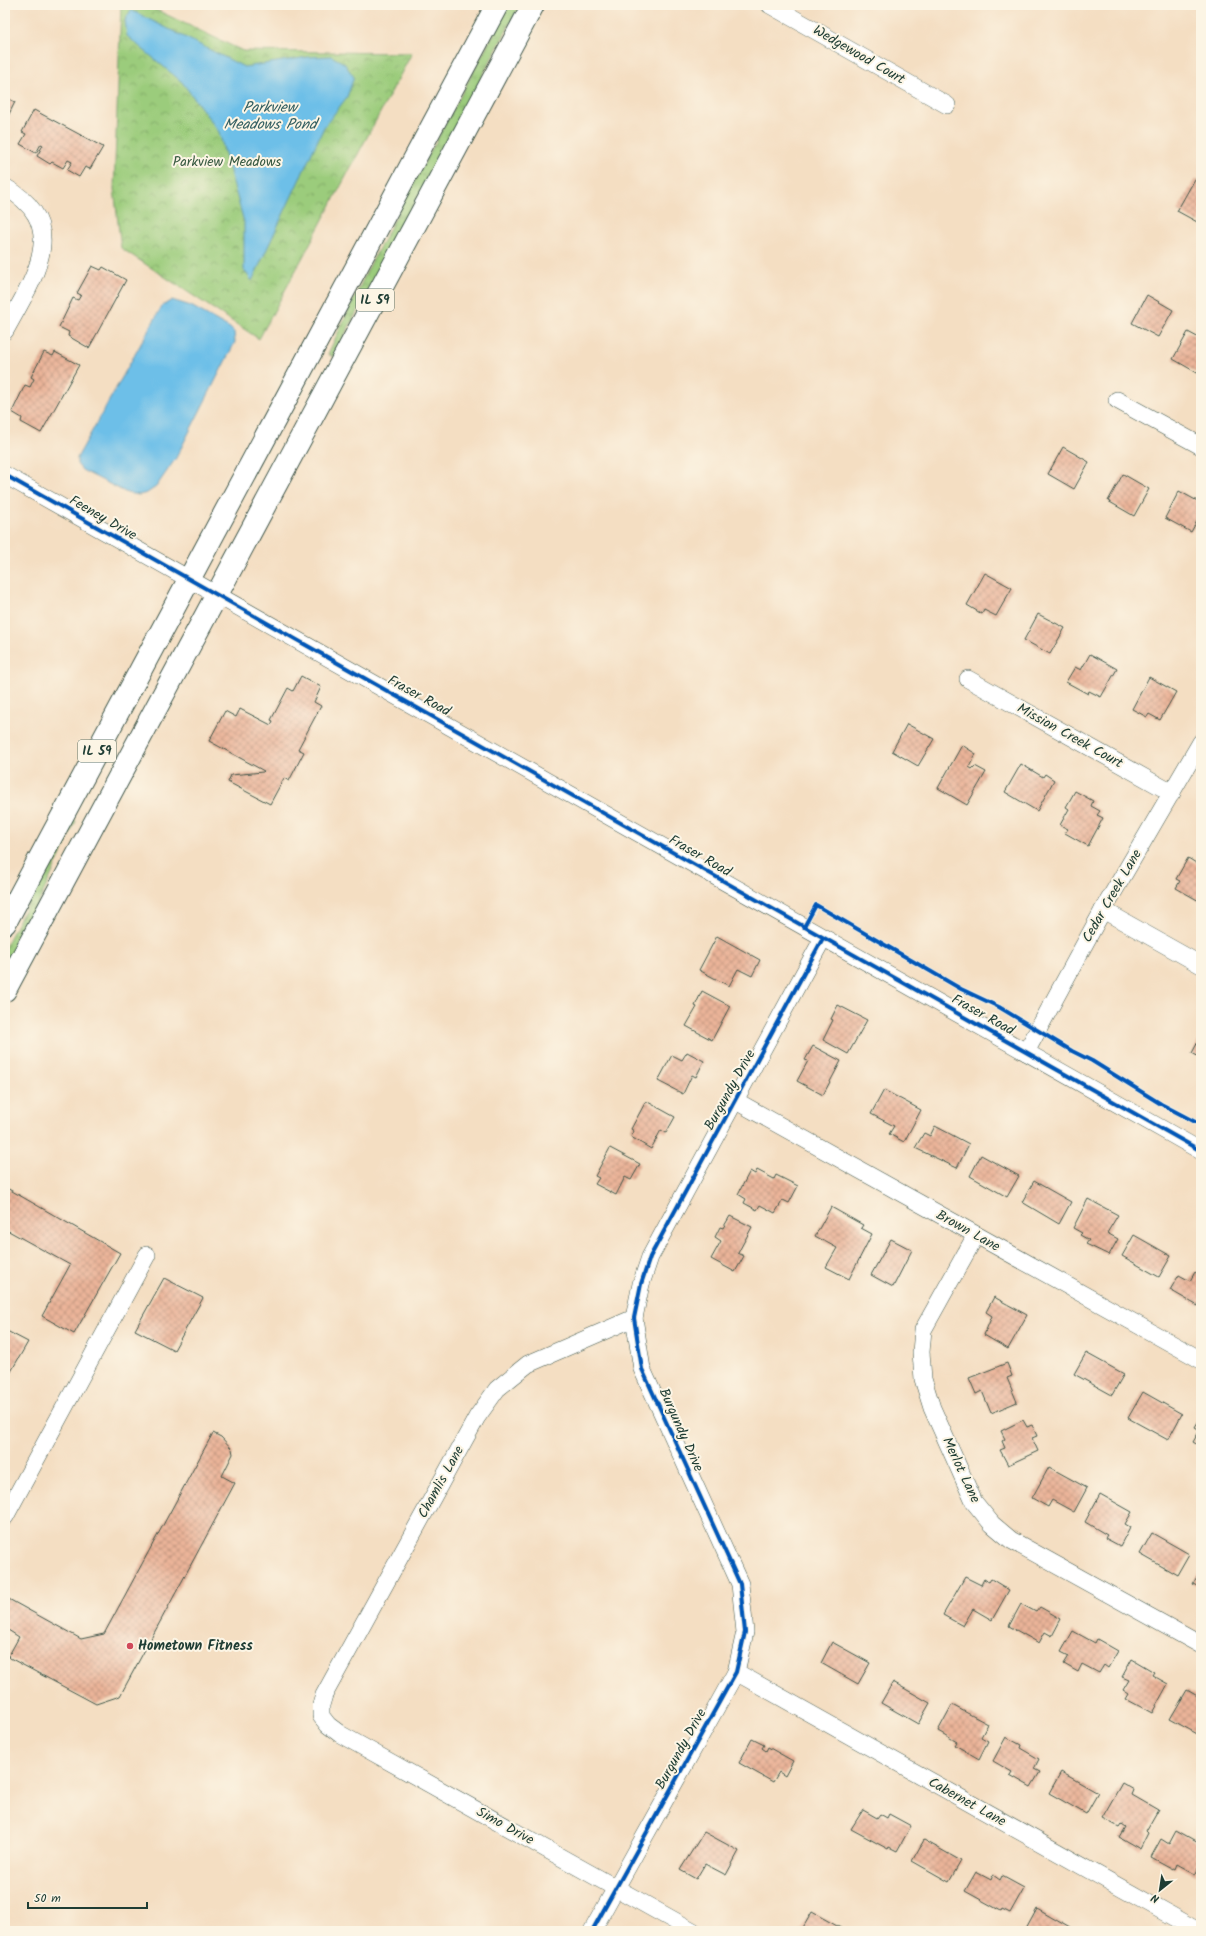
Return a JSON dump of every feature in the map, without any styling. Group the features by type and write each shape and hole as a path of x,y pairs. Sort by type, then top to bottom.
{"main road":[{"name":"IL 59","path":"5,923 497,5"},
{"name":"IL 59","path":"5,990 532,5"}],"street":[{"name":"Wedgewood Court","path":"770,5 947,105"},
{"path":"5,187 30,206 40,223 43,235 36,274 5,331"},
{"path":"1117,400 1201,446"},
{"name":"Feeney Drive","path":"5,475 190,580"},
{"name":"Fraser Road","path":"190,580 1201,1151"},
{"name":"Mission Creek Court","path":"968,679 1172,793"},
{"name":"Cedar Creek Lane","path":"1026,1052 1103,910 1201,742"},
{"path":"1103,910 1201,965"},
{"name":"Burgundy Drive","path":"592,1931 736,1672 745,1632 740,1584 642,1369 634,1318 641,1284 650,1258 824,938"},
{"name":"Brown Lane","path":"736,1101 1201,1360"},
{"name":"Merlot Lane","path":"976,1235 923,1330 920,1352 923,1379 932,1408 974,1502 992,1524 1011,1540 1201,1645"},
{"path":"7,1509 147,1255"},
{"name":"Chamlis Lane","path":"320,1716 324,1696 476,1417 490,1397 528,1364 634,1318"},
{"name":"Cabernet Lane","path":"736,1672 1198,1931"},
{"name":"Simo Drive","path":"320,1716 328,1725 340,1734 693,1931"}],"green space":[{"name":"Parkview Meadows","path":"121,5 146,5 243,51 412,53 259,339 121,248 114,189"},
{"path":"509,5 520,5 333,357 328,354 368,269"},
{"path":"72,820 76,821 38,904 5,966 5,947"}],"water":[{"name":"Parkview Meadows Pond","path":"131,10 244,67 308,57 331,56 344,63 354,77 347,97 324,127 252,281 244,270 244,222 219,132 182,82 127,36 125,20"},
{"path":"172,300 191,306 230,328 234,332 235,342 176,458 156,487 147,493 139,495 127,493 82,470 77,464 77,458 162,306"}],"building":[{"path":"5,97 15,102 5,122"},
{"path":"34,110 103,147 90,169 85,167 79,177 67,170 72,162 68,160 63,168 52,162 50,164 37,156 43,145 41,144 36,153 20,144 26,134 22,132"},
{"path":"1195,179 1201,183 1201,220 1199,223 1177,211"},
{"path":"92,266 101,270 103,267 126,280 89,348 68,336 69,332 59,327 73,298 78,300 81,295 77,293"},
{"path":"1147,295 1173,310 1158,337 1132,323"},
{"path":"1188,332 1201,339 1201,370 1199,374 1173,359"},
{"path":"44,352 53,356 55,352 79,365 41,433 21,422 22,418 12,412 25,385 30,387 34,379 31,377"},
{"path":"1063,447 1089,462 1074,489 1048,474"},
{"path":"1123,474 1149,489 1134,516 1108,501"},
{"path":"1179,491 1201,503 1201,514 1191,532 1165,518"},
{"path":"985,573 1012,588 996,616 984,610 982,614 967,605"},
{"path":"1038,614 1065,628 1050,654 1024,640"},
{"path":"1090,654 1117,669 1101,697 1089,691 1088,694 1066,682 1075,667 1081,670"},
{"path":"301,676 321,687 314,702 321,706 298,749 304,752 289,781 284,778 270,804 228,782 231,775 264,771 209,741 225,711 236,717 240,709 271,725 273,721 271,720 288,688 293,691"},
{"path":"1149,677 1176,692 1160,720 1149,714 1147,717 1132,709"},
{"path":"907,724 934,739 918,766 892,751"},
{"path":"962,745 976,754 969,767 972,769 975,766 986,772 967,805 938,788"},
{"path":"1021,764 1043,777 1045,774 1054,780 1037,811 1005,792"},
{"path":"1075,791 1093,801 1091,806 1100,811 1097,815 1103,818 1088,846 1065,833 1068,829 1060,825 1069,809 1066,807"},
{"path":"1188,858 1201,866 1201,902 1176,888 1180,881 1176,879"},
{"path":"717,936 760,960 752,976 738,969 729,986 699,970"},
{"path":"702,991 730,1006 712,1040 686,1026 697,1007 695,1006"},
{"path":"838,1005 867,1020 848,1054 823,1040 833,1020 831,1019"},
{"path":"1201,1036 1201,1058 1192,1053"},
{"path":"813,1046 841,1061 823,1095 797,1081 808,1061 805,1060"},
{"path":"687,1052 704,1061 696,1077 692,1075 683,1094 658,1081 672,1055 682,1060"},
{"path":"884,1090 921,1110 904,1142 889,1134 894,1126 871,1114"},
{"path":"646,1101 675,1117 666,1133 661,1130 651,1149 631,1137 634,1131 631,1129"},
{"path":"935,1126 969,1144 957,1168 915,1148 924,1133 930,1136"},
{"path":"610,1148 640,1164 631,1180 625,1177 616,1195 595,1184 599,1178 595,1176"},
{"path":"981,1155 1019,1176 1007,1197 970,1176"},
{"path":"757,1170 774,1179 776,1175 798,1186 789,1203 783,1200 775,1213 760,1205 757,1210 744,1203 746,1199 738,1194 750,1171 755,1174"},
{"path":"1034,1181 1071,1202 1059,1224 1022,1202"},
{"path":"5,1187 120,1253 74,1334 42,1316 70,1265 5,1229"},
{"path":"1088,1199 1118,1215 1107,1233 1118,1239 1109,1255 1086,1244 1089,1240 1080,1235 1082,1233 1073,1228"},
{"path":"831,1207 863,1225 861,1228 872,1234 849,1279 826,1267 837,1248 815,1236"},
{"path":"730,1216 752,1227 738,1253 744,1256 735,1272 711,1259 721,1241 715,1237 720,1227 723,1228"},
{"path":"1134,1235 1171,1256 1159,1277 1122,1256"},
{"path":"891,1239 912,1250 893,1287 871,1275"},
{"path":"1201,1269 1201,1305 1199,1304 1198,1306 1170,1290 1179,1275 1190,1281 1195,1272 1198,1274"},
{"path":"164,1278 203,1298 174,1350 135,1330"},
{"path":"994,1297 1027,1315 1008,1349 984,1335 992,1316 986,1312"},
{"path":"5,1330 28,1342 5,1382"},
{"path":"1086,1353 1124,1374 1112,1395 1074,1374"},
{"path":"1007,1363 1012,1376 1007,1378 1017,1402 991,1413 982,1391 976,1394 969,1378"},
{"path":"1143,1392 1182,1414 1168,1440 1128,1418"},
{"path":"1201,1417 1201,1447 1193,1442 1200,1430 1195,1427"},
{"path":"1023,1420 1027,1427 1032,1425 1037,1436 1032,1438 1038,1451 1008,1465 1000,1450 1005,1448 1002,1441 1005,1439 1001,1431"},
{"path":"213,1433 221,1437 232,1449 233,1454 222,1476 235,1483 120,1696 96,1704 8,1657 19,1637 5,1628 5,1597 81,1639 104,1634"},
{"path":"1049,1467 1087,1488 1074,1512 1052,1500 1048,1507 1032,1498"},
{"path":"1100,1494 1132,1512 1125,1524 1130,1527 1120,1546 1105,1538 1107,1535 1085,1522"},
{"path":"1152,1533 1189,1554 1177,1575 1140,1554"},
{"path":"1201,1569 1201,1588 1193,1584"},
{"path":"965,1577 981,1585 984,1579 989,1582 991,1579 1009,1590 992,1620 973,1609 963,1626 943,1615"},
{"path":"1021,1604 1036,1612 1040,1607 1061,1619 1052,1636 1045,1632 1039,1643 1009,1626"},
{"path":"1073,1631 1095,1643 1097,1639 1118,1651 1108,1668 1104,1665 1099,1673 1082,1664 1078,1672 1064,1664 1069,1656 1061,1652"},
{"path":"832,1642 870,1663 858,1684 821,1663"},
{"path":"1132,1659 1154,1672 1152,1675 1168,1684 1152,1713 1126,1699 1129,1694 1123,1690 1129,1680 1122,1677"},
{"path":"893,1682 930,1703 918,1724 881,1703"},
{"path":"1187,1690 1201,1698 1201,1736 1170,1719"},
{"path":"952,1705 988,1724 981,1737 988,1741 979,1759 955,1745 957,1742 938,1731"},
{"path":"1006,1737 1021,1745 1020,1748 1039,1759 1034,1769 1040,1772 1031,1787 1010,1775 1012,1772 993,1761"},
{"path":"752,1739 764,1745 762,1748 766,1751 768,1747 793,1761 785,1776 779,1772 773,1782 739,1763"},
{"path":"1061,1772 1098,1793 1086,1814 1049,1793"},
{"path":"1122,1783 1134,1790 1132,1795 1158,1810 1146,1831 1148,1833 1140,1849 1119,1837 1125,1827 1121,1824 1119,1827 1102,1818"},
{"path":"863,1810 877,1818 880,1814 887,1818 889,1814 911,1826 897,1851 889,1847 888,1849 851,1829"},
{"path":"1176,1831 1201,1845 1201,1864 1195,1875 1177,1865 1175,1870 1151,1857 1161,1839 1169,1844"},
{"path":"704,1832 739,1851 726,1875 705,1864 696,1879 680,1870"},
{"path":"924,1840 961,1861 949,1882 912,1861"},
{"path":"976,1872 991,1880 993,1875 1000,1880 1002,1876 1024,1888 1010,1913 1002,1909 1001,1911 965,1891"},
{"path":"1037,1909 1075,1931 1025,1931"},
{"path":"812,1912 846,1931 801,1931"}],"cycle path":[{"path":"5,475 1201,1151"},
{"path":"804,927 816,905 961,989 999,1007 1072,1051 1092,1061 1161,1104 1201,1125"},
{"path":"592,1931 736,1672 745,1632 740,1584 642,1369 634,1318 641,1284 650,1257 823,938"}],"place":[{"name":"Hometown Fitness","path":"130,1646"}]}
